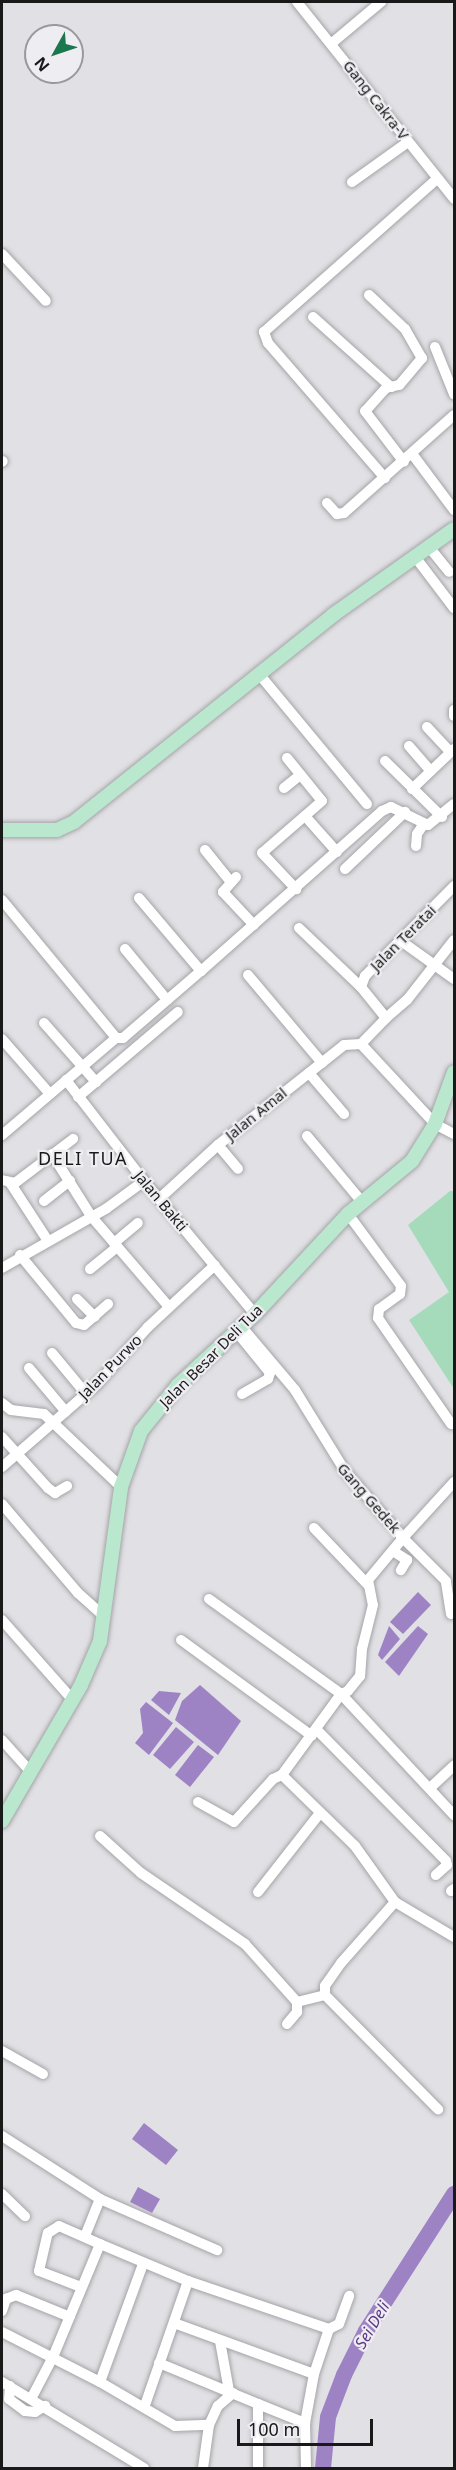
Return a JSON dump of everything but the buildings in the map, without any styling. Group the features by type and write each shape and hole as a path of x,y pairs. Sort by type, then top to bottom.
{"main road":[{"path":"2,830 57,830 74,822 333,615 454,529"},
{"name":"Jalan Besar Deli Tua","path":"2,1821 29,1770 72,1699 98,1647 105,1617 121,1487 141,1431 177,1385 255,1314 348,1214 405,1169 435,1124 454,1072"}],"street":[{"path":"332,43 381,2"},
{"name":"Gang Cakra-V","path":"300,5 454,199"},
{"path":"352,182 408,142"},
{"path":"385,478 268,343 264,332 438,178"},
{"path":"2,254 46,301"},
{"path":"369,295 405,329 422,358 399,385 392,387 364,411 454,510"},
{"path":"313,317 392,387"},
{"path":"435,347 454,394"},
{"path":"327,503 340,515 408,458 454,415"},
{"path":"429,547 449,572"},
{"path":"416,558 454,608"},
{"path":"259,674 367,804"},
{"path":"454,710 454,716"},
{"path":"412,789 452,750 427,727"},
{"path":"409,746 431,771"},
{"path":"287,758 322,801 262,853 296,889"},
{"path":"385,761 442,817"},
{"path":"284,788 300,775"},
{"path":"416,846 417,834 423,825 442,817 454,804"},
{"path":"2,1135 82,1066 167,1000 386,809 405,812 423,825"},
{"path":"345,869 405,812"},
{"path":"305,816 337,852"},
{"path":"205,850 233,879 223,892 254,925"},
{"name":"Jalan Teratai","path":"386,1018 361,987 370,970 454,886"},
{"path":"139,898 201,971"},
{"path":"2,900 120,1038 134,1050"},
{"path":"299,928 361,987"},
{"path":"454,940 436,966 361,1044 435,1124 454,1134"},
{"path":"401,941 454,978"},
{"path":"125,949 167,1000"},
{"path":"248,975 322,1063"},
{"path":"78,1097 178,1012"},
{"path":"44,1023 96,1083"},
{"path":"2,1039 50,1094"},
{"name":"Jalan Amal","path":"159,1199 218,1145 344,1045 361,1044"},
{"path":"309,1073 344,1114"},
{"name":"Jalan Bakti","path":"66,1080 144,1181 255,1314"},
{"path":"307,1136 363,1202"},
{"path":"48,1241 6,1182 74,1138"},
{"path":"218,1145 238,1169"},
{"path":"52,1154 91,1216 170,1307"},
{"path":"44,1201 69,1181"},
{"path":"2,1268 20,1255 91,1216 144,1181"},
{"path":"348,1214 401,1286 400,1293 380,1309 378,1318 452,1424"},
{"path":"90,1269 138,1223"},
{"path":"20,1255 76,1323 84,1325 108,1304"},
{"name":"Jalan Purwo","path":"2,1467 86,1394 170,1307 215,1265"},
{"path":"77,1299 95,1317"},
{"path":"239,1328 270,1373 268,1379 242,1394"},
{"name":"Gang Gedek","path":"239,1328 295,1390 345,1471 403,1538 371,1572 368,1585"},
{"path":"52,1353 86,1394"},
{"path":"29,1368 66,1412"},
{"path":"2,1403 11,1410 41,1412 121,1487"},
{"path":"2,1437 55,1493 67,1486"},
{"path":"451,1614 446,1581 403,1538 454,1482"},
{"path":"2,1504 78,1593 105,1617"},
{"path":"198,1802 234,1822 273,1779 282,1775 341,1694 360,1676 362,1649 374,1605 368,1585 314,1528"},
{"path":"393,1551 407,1560 401,1570"},
{"path":"209,1599 341,1694 454,1815"},
{"path":"2,1620 72,1699"},
{"path":"181,1640 314,1733 382,1792 446,1861 447,1866 436,1875"},
{"path":"2,1740 29,1770"},
{"path":"430,1788 454,1766"},
{"path":"282,1775 355,1846 395,1902 454,1937"},
{"path":"258,1892 320,1813"},
{"path":"100,1836 141,1873 245,1944 297,2002 297,2012 287,2025"},
{"path":"395,1902 341,1963 325,1986 325,1995 438,2109"},
{"path":"297,2002 325,1995"},
{"path":"2,2051 43,2074"},
{"path":"2,2136 100,2199 217,2250"},
{"path":"2,2194 25,2216"},
{"path":"85,2236 100,2199"},
{"path":"81,2287 44,2274 38,2267 52,2229 59,2226 143,2264 330,2330"},
{"path":"31,2399 53,2357 100,2244"},
{"path":"100,2382 143,2264"},
{"path":"144,2409 188,2281"},
{"path":"2,2311 4,2297 18,2296 70,2317"},
{"path":"306,2469 305,2423 314,2374 330,2330 339,2324 349,2296"},
{"path":"174,2323 314,2374"},
{"path":"2,2332 100,2382 175,2426 209,2424"},
{"path":"220,2341 231,2392"},
{"path":"159,2363 305,2423"},
{"path":"6,2384 144,2469"},
{"path":"6,2384 9,2399 25,2411 35,2412 45,2406"},
{"path":"203,2469 209,2424 218,2406 231,2392"},
{"path":"258,2404 258,2469"}],"green space":[{"path":"450,1191 454,1191 454,1389 409,1320 449,1292 408,1225"}],"shaded area":[{"path":"418,1592 431,1605 403,1634 390,1622"},
{"path":"389,1626 400,1639 382,1660 378,1655"},
{"path":"418,1626 428,1634 399,1676 385,1662"},
{"path":"200,1685 241,1721 218,1755 175,1720 182,1701"},
{"path":"159,1691 181,1693 169,1715 151,1700"},
{"path":"146,1702 173,1723 149,1755 135,1743 143,1733 140,1709"},
{"path":"176,1727 194,1742 170,1769 153,1755"},
{"path":"198,1745 214,1757 190,1787 175,1775"},
{"path":"144,2123 178,2150 166,2165 132,2139"},
{"path":"138,2187 160,2199 152,2213 130,2202"}],"waterway":[{"name":"Sei Deli","path":"323,2468 328,2417 344,2375 366,2331 454,2194"}],"district":[{"name":"DELI TUA","path":"83,1158"}]}
